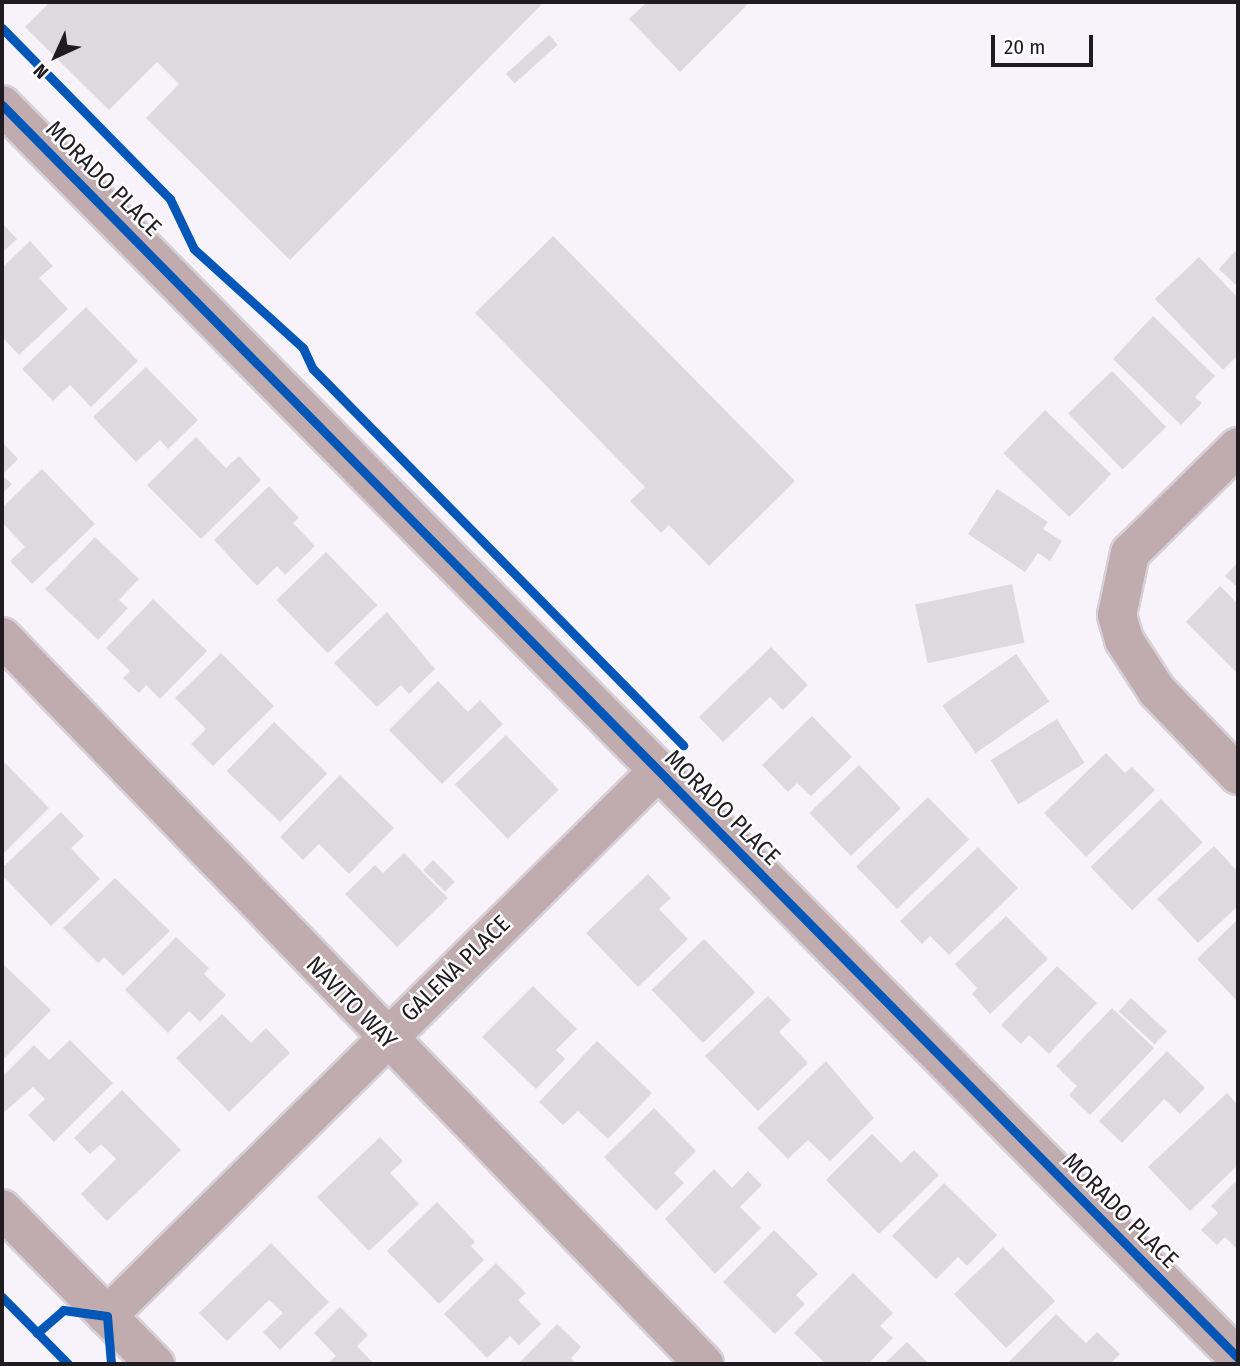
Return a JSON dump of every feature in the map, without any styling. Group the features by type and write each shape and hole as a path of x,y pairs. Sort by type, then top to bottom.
{"street":[{"name":"MORADO PLACE","path":"2,105 1238,1358"},
{"path":"1238,447 1130,553 1117,615 1124,639 1157,691 1238,775"},
{"name":"NAVITO WAY","path":"2,637 384,1039 704,1364"},
{"name":"GALENA PLACE","path":"107,1316 384,1039 658,771"},
{"path":"2,1209 155,1364"}],"building":[{"path":"50,2 544,2 290,260 146,118 179,84 157,62 109,110 25,27"},
{"path":"647,2 750,2 680,72 629,19"},
{"path":"549,35 558,45 515,83 506,74"},
{"path":"2,223 17,239 2,253"},
{"path":"553,236 795,481 709,566 669,525 661,533 630,501 645,487 475,313"},
{"path":"30,241 53,266 39,278 68,309 19,355 2,337 2,268"},
{"path":"1238,248 1238,287 1219,269"},
{"path":"1199,257 1238,298 1238,355 1223,370 1155,299"},
{"path":"86,307 138,361 91,407 70,385 53,401 22,369"},
{"path":"1153,316 1215,376 1195,397 1202,403 1181,425 1113,359"},
{"path":"146,367 198,420 168,449 160,440 136,462 93,417"},
{"path":"1112,371 1166,427 1122,469 1068,413"},
{"path":"1045,410 1111,474 1069,517 1003,453"},
{"path":"196,437 226,468 239,456 261,480 201,539 147,485"},
{"path":"2,442 18,459 2,475"},
{"path":"42,469 95,524 32,584 10,561 25,547 2,522 2,508"},
{"path":"2,475 12,484 2,494"},
{"path":"269,486 299,518 293,523 315,546 285,575 277,566 257,586 214,540"},
{"path":"997,489 1048,522 1043,529 1062,541 1050,561 1038,553 1025,572 968,534"},
{"path":"95,537 139,579 119,600 128,608 98,640 45,589"},
{"path":"326,552 377,605 328,653 276,600"},
{"path":"1238,562 1238,588 1225,576"},
{"path":"1012,584 1024,643 928,663 915,605"},
{"path":"1220,586 1238,604 1238,674 1186,622"},
{"path":"153,599 207,651 160,699 146,685 139,693 123,678 130,671 106,648"},
{"path":"387,612 435,669 409,694 401,685 377,707 334,663"},
{"path":"771,647 808,685 783,710 770,697 723,742 699,717"},
{"path":"221,653 274,706 213,766 191,744 206,729 175,698"},
{"path":"1016,654 1049,702 976,753 942,706"},
{"path":"438,681 468,712 480,700 503,724 442,784 389,730"},
{"path":"812,716 852,757 811,796 797,783 788,792 762,765"},
{"path":"1057,719 1085,763 1018,804 991,760"},
{"path":"274,722 327,773 280,822 227,771"},
{"path":"506,735 559,790 508,839 455,784"},
{"path":"1106,753 1125,773 1132,767 1155,790 1086,857 1044,813"},
{"path":"2,760 49,808 2,855"},
{"path":"859,765 901,808 851,856 809,813"},
{"path":"340,775 394,828 349,874 319,844 303,860 280,837"},
{"path":"928,797 969,839 897,909 856,866"},
{"path":"1161,799 1203,842 1132,910 1091,867"},
{"path":"61,812 84,836 71,848 100,879 51,926 2,875 2,868"},
{"path":"1214,846 1238,872 1238,906 1198,943 1157,899"},
{"path":"978,847 1018,888 949,955 930,936 922,944 900,921"},
{"path":"404,853 448,898 397,947 345,894 375,865 383,873"},
{"path":"433,860 455,882 445,892 423,870"},
{"path":"648,874 671,898 659,909 688,939 638,987 586,933"},
{"path":"115,878 170,931 123,976 104,957 98,963 63,928"},
{"path":"1006,916 1048,959 990,1014 972,994 977,988 955,964"},
{"path":"1238,919 1238,1002 1197,959"},
{"path":"176,937 209,968 204,974 226,995 200,1022 189,1011 168,1033 125,990"},
{"path":"704,939 755,992 703,1043 651,990"},
{"path":"2,963 51,1010 2,1061"},
{"path":"1057,966 1097,1003 1049,1054 1029,1035 1021,1044 1001,1025"},
{"path":"533,986 577,1029 556,1050 565,1059 536,1089 482,1037"},
{"path":"768,996 791,1020 779,1032 808,1063 758,1111 705,1056"},
{"path":"1131,998 1167,1031 1155,1045 1119,1011"},
{"path":"1112,1008 1154,1048 1090,1115 1069,1095 1077,1086 1056,1066"},
{"path":"222,1014 251,1043 266,1028 290,1053 229,1112 176,1058"},
{"path":"70,1040 113,1083 54,1142 28,1115 45,1099 33,1087 2,1114 2,1077 34,1045 49,1060"},
{"path":"597,1041 652,1093 608,1139 578,1111 563,1125 539,1102"},
{"path":"1167,1051 1205,1088 1180,1114 1164,1099 1122,1143 1099,1121"},
{"path":"826,1061 874,1118 830,1161 808,1140 788,1159 757,1128"},
{"path":"122,1090 181,1150 107,1221 81,1194 116,1159 101,1144 90,1154 74,1138"},
{"path":"1227,1093 1238,1105 1238,1165 1190,1211 1148,1167"},
{"path":"654,1108 696,1151 674,1173 684,1183 656,1211 604,1157"},
{"path":"872,1134 901,1163 914,1150 939,1175 879,1234 826,1180"},
{"path":"380,1137 403,1161 390,1173 419,1204 369,1251 317,1197"},
{"path":"714,1169 732,1188 748,1171 762,1185 740,1207 761,1228 715,1274 665,1219"},
{"path":"1238,1179 1238,1250 1225,1237 1217,1245 1201,1230 1218,1213 1211,1206"},
{"path":"944,1183 997,1235 967,1266 958,1257 936,1279 892,1236"},
{"path":"437,1202 475,1242 471,1246 484,1260 439,1304 387,1251"},
{"path":"774,1230 818,1274 796,1295 805,1304 775,1334 723,1282"},
{"path":"271,1243 329,1302 280,1350 263,1332 283,1313 269,1300 227,1341 199,1313"},
{"path":"1003,1247 1055,1301 1006,1348 954,1294"},
{"path":"496,1263 526,1293 518,1300 541,1324 519,1345 510,1336 487,1358 444,1314"},
{"path":"853,1273 893,1313 880,1326 893,1338 868,1364 820,1364 823,1361 794,1333"},
{"path":"340,1307 368,1335 357,1346 374,1364 327,1364 336,1356 314,1333"},
{"path":"1056,1314 1086,1343 1097,1332 1120,1354 1110,1364 1007,1364"},
{"path":"557,1324 581,1347 571,1358 576,1364 518,1364"},
{"path":"907,1342 929,1364 884,1364"}],"cycle path":[{"path":"2,28 170,199 194,249 303,348 313,369 683,745"},
{"path":"2,105 1238,1358"},
{"path":"2,1297 68,1364"},
{"path":"37,1333 63,1310 107,1316 111,1364"}]}
